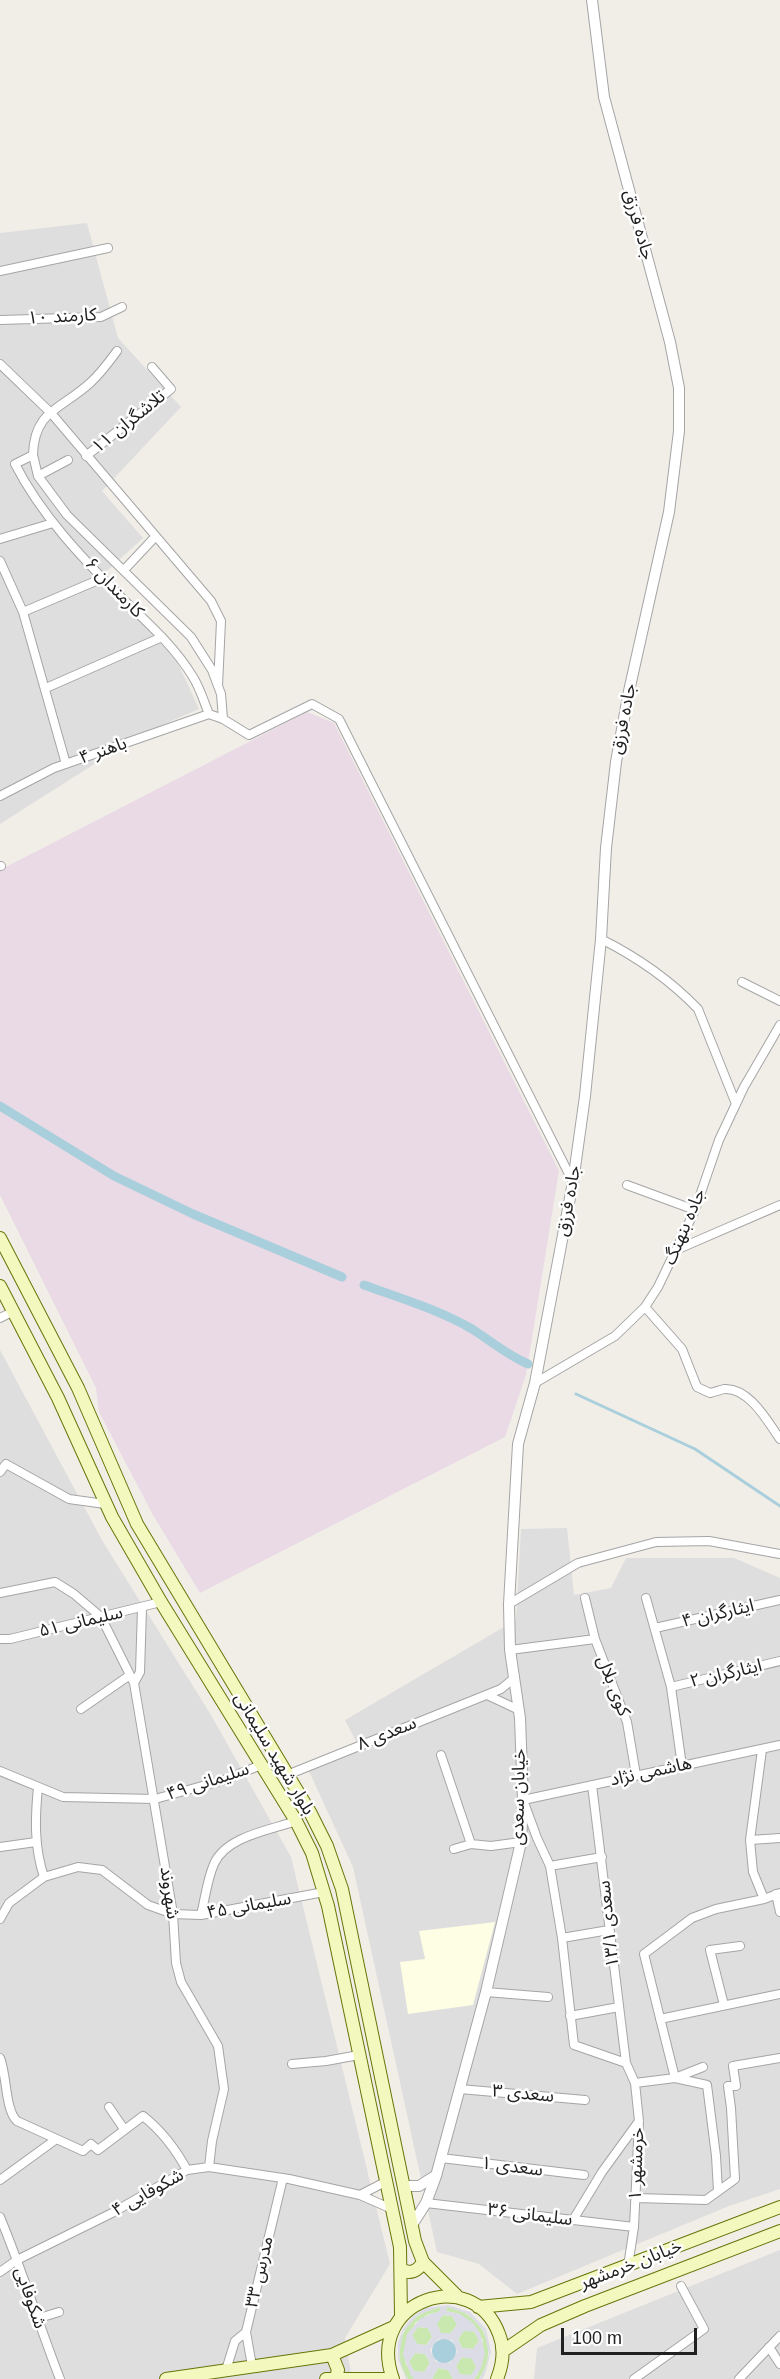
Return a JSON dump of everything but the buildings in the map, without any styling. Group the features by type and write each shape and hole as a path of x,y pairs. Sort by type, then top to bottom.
{"main road":[{"name":"بلوار شهید سلیمانی","path":"0,1240 78,1388 137,1524 322,1834 338,1875 412,2225 423,2262 459,2298"},
{"name":"بلوار شهید سلیمانی","path":"1,1289 58,1398 105,1504 161,1602 296,1821 312,1853 324,1892 400,2247 401,2316"},
{"path":"230,1716 246,1707"},
{"name":"خیابان خرمشهر","path":"478,2307 531,2302 780,2207"},
{"name":"خیابان خرمشهر","path":"503,2351 541,2325 780,2231"},
{"path":"401,2269 411,2272 423,2262"},
{"path":"577,2286 575,2298 585,2306"},
{"path":"331,2378 392,2379 387,2353 394,2327 401,2316 413,2306 441,2297 459,2298 478,2307 493,2322 503,2351 497,2379"},
{"path":"166,2379 332,2355 394,2327"},
{"path":"331,2378 338,2370 332,2355"}],"street":[{"name":"جاده فرزق","path":"518,1444 535,1383 573,1182 585,1096 601,939 606,848 616,762 629,691 669,512 679,431 679,388 657,291 603,97 592,0"},
{"path":"0,271 108,248"},
{"name":"کارمند ۱۰","path":"0,320 101,318 122,307"},
{"path":"117,351 91,383 37,426 33,441 33,455 38,476 67,515 190,637 212,670 221,694 223,719"},
{"path":"0,364 51,413 212,601 220,621 218,686"},
{"name":"تلاشگران ۱۱","path":"86,456 171,389 152,367"},
{"name":"کارمندان ۶","path":"33,455 15,464 26,485 53,523 103,578 162,637 194,677 209,714"},
{"path":"38,476 68,460"},
{"path":"0,539 53,523"},
{"path":"124,570 155,537"},
{"path":"0,561 22,612 46,688 66,764"},
{"path":"22,612 103,578"},
{"path":"46,688 162,637"},
{"path":"209,714 223,719 249,735 312,704 339,719 573,1182"},
{"name":"باهنر ۴","path":"1,793 66,764 209,714"},
{"path":"601,939 619,948 657,975 687,997 698,1009 736,1104"},
{"path":"742,982 780,1000"},
{"name":"جاده بنهنگ","path":"535,1383 615,1336 645,1307 658,1287 694,1210 719,1140 736,1104 780,1025"},
{"path":"627,1185 694,1210"},
{"path":"676,1250 780,1205"},
{"path":"645,1307 682,1349 697,1387 710,1393 726,1389 744,1394 764,1416 780,1439"},
{"path":"0,1318 14,1311"},
{"name":"خیابان سعدی","path":"412,2225 426,2203 436,2176 486,1992 520,1842 523,1800 519,1710 513,1679 508,1604 518,1444"},
{"path":"0,1472 6,1464 69,1499 105,1504"},
{"path":"508,1604 578,1563 656,1542 709,1541 780,1554"},
{"path":"0,1593 55,1582 74,1594 101,1617"},
{"name":"کوی بلال","path":"585,1598 595,1639 627,1722 636,1775"},
{"path":"646,1598 671,1686 682,1766"},
{"name":"ایثارگران ۴","path":"655,1628 780,1600"},
{"name":"سلیمانی ۵۱","path":"0,1640 161,1602"},
{"path":"81,1709 140,1672 142,1608"},
{"name":"شهروند","path":"101,1617 132,1679 155,1799 173,1914 176,1963 181,1982 218,2046 224,2090 213,2134 209,2167"},
{"path":"510,1650 595,1639"},
{"name":"ایثارگران ۲","path":"671,1686 780,1661"},
{"name":"سعدی ۸","path":"287,1775 487,1695 501,1689 513,1679"},
{"path":"487,1695 519,1710"},
{"name":"هاشمی نژاد","path":"523,1800 780,1745"},
{"path":"762,1750 750,1840 753,1872 764,1899"},
{"path":"441,1755 471,1845"},
{"name":"سلیمانی ۴۹","path":"0,1771 63,1797 155,1799 224,1780 261,1765"},
{"name":"سعدی ۱۳/۱","path":"592,1785 626,2063"},
{"path":"0,1919 9,1903 44,1876 38,1859 34,1819 38,1787"},
{"path":"523,1800 550,1866 562,1938 574,2045 626,2063"},
{"path":"201,1915 214,1863 227,1848 240,1840 296,1821"},
{"path":"750,1840 780,1838"},
{"path":"0,1847 36,1842"},
{"path":"454,1849 471,1845 491,1846 520,1842"},
{"path":"550,1866 602,1857"},
{"name":"سلیمانی ۴۵","path":"44,1876 78,1867 102,1870 148,1905 173,1914 201,1915 324,1892"},
{"path":"675,2078 644,1954 692,1918 716,1909 764,1899 778,1893 780,1912"},
{"path":"562,1938 609,1930"},
{"path":"724,2005 710,1950 740,1946"},
{"path":"486,1992 548,1997"},
{"path":"660,2019 780,1994"},
{"path":"570,2016 619,2007"},
{"path":"292,2064 359,2055"},
{"path":"0,2058 6,2074 9,2106 13,2117 56,2140 83,2151 91,2144 98,2150 143,2116 157,2127 173,2146 187,2170"},
{"path":"636,2198 706,2200 735,2179 728,2086 736,2086 733,2066 780,2058"},
{"name":"خرمشهر ۱","path":"626,2063 635,2084 639,2121 634,2227 628,2266"},
{"path":"635,2084 675,2078 703,2067"},
{"path":"675,2078 706,2085 716,2156 718,2191"},
{"name":"سعدی ۳","path":"460,2089 585,2100"},
{"path":"109,2107 124,2129"},
{"path":"573,2220 602,2172 639,2121"},
{"path":"0,2180 56,2140"},
{"name":"سعدی ۱","path":"441,2158 584,2175"},
{"name":"شکوفایی ۴","path":"0,2272 17,2260 112,2213 187,2170 209,2167 286,2178 360,2195 392,2209"},
{"path":"404,2186 419,2186 436,2176"},
{"name":"مدرس ۳۳","path":"252,2367 246,2332 286,2178"},
{"path":"360,2195 387,2181"},
{"name":"سلیمانی ۳۶","path":"426,2203 634,2227"},
{"name":"شکوفایی","path":"0,2217 60,2379"},
{"path":"634,2379 704,2329 681,2286"},
{"path":"36,2319 58,2312"},
{"path":"226,2370 235,2341 246,2332"},
{"path":"739,2379 780,2336"},
{"path":"769,2348 780,2364"}],"shaded area":[{"path":"87,223 118,338 181,407 102,491 143,538 98,579 170,646 199,709 143,733 0,824 0,233"},
{"path":"307,712 334,723 559,1171 526,1375 505,1437 200,1593 153,1515 99,1412 96,1388 0,1195 0,870"},
{"path":"0,1350 103,1542 211,1715 291,1857 390,2264 345,2338 352,2379 0,2379"},
{"path":"567,1528 574,1595 611,1588 626,1558 734,1558 780,1578 780,2189 729,2206 517,2294 479,2264 437,2252 353,1867 308,1769 360,1749 345,1720 516,1620 521,1529"},
{"path":"495,1922 473,2005 408,2014 400,1962 425,1959 419,1931"},
{"path":"780,2250 780,2379 534,2379 537,2348"},
{"path":"448,2305 470,2312 486,2329 491,2352 482,2379 479,2379 485,2369 489,2354 484,2331 468,2314 447,2307 446,2311 460,2314 472,2322 480,2333 485,2354 481,2368 474,2379 453,2379 448,2370 438,2368 432,2379 414,2379 411,2375 403,2355 407,2334 421,2318 440,2311 440,2307 418,2315 403,2332 399,2356 408,2379 406,2379 398,2359 398,2343 403,2329 412,2317 425,2308","holes":["443,2315 452,2316 457,2325 451,2333 441,2333 437,2324","418,2327 428,2328 432,2337 427,2345 417,2344 412,2335","464,2331 475,2332 479,2341 473,2349 462,2348 458,2339","438,2339 452,2340 457,2352 450,2363 436,2362 430,2350","415,2353 425,2354 430,2363 424,2372 414,2371 409,2362","462,2357 472,2359 476,2367 471,2375 460,2374 456,2366"]}],"green space":[{"path":"440,2307 441,2311 427,2315 415,2323 405,2362 414,2379 408,2379 402,2368 400,2356 403,2334 417,2317"},
{"path":"446,2307 459,2310 469,2316 484,2333 488,2344 488,2355 479,2379 474,2379 478,2374 483,2340 460,2314 446,2311"},
{"path":"442,2315 452,2316 457,2325 451,2333 441,2333 436,2323"},
{"path":"418,2327 428,2328 432,2337 426,2345 417,2344 412,2335"},
{"path":"464,2330 474,2331 479,2341 473,2349 462,2348 458,2339"},
{"path":"415,2353 425,2354 430,2363 424,2372 414,2371 409,2362"},
{"path":"462,2357 472,2358 476,2367 471,2376 460,2375 456,2366"},
{"path":"438,2368 448,2370 453,2379 432,2379"}],"water":[{"path":"444,2339 453,2342 456,2351 453,2360 444,2363 435,2360 432,2351 435,2342"}],"waterway":[{"path":"0,1106 114,1176 193,1214 342,1277"},
{"path":"364,1285 459,1322 528,1364"},
{"path":"576,1394 695,1449 780,1506"}]}
